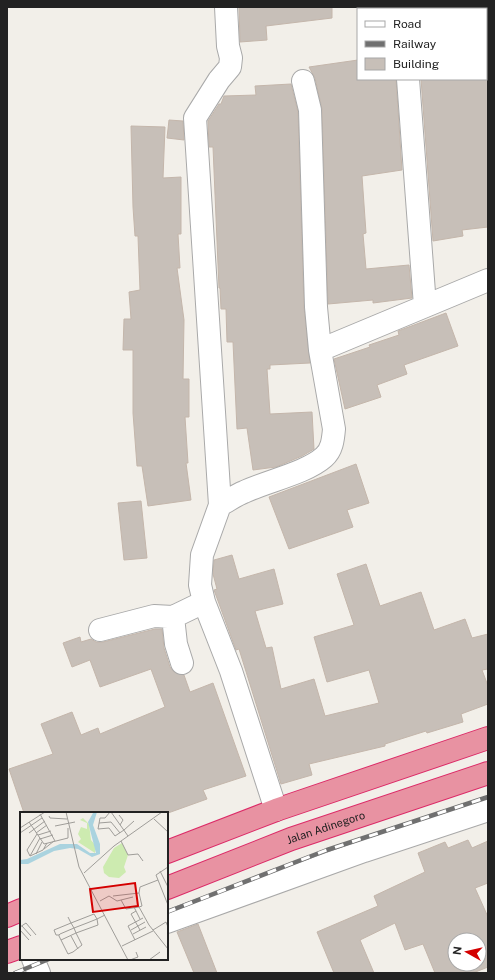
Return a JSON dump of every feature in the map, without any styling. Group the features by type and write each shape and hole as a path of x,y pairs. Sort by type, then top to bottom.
{"highway":[{"path":"168,852 276,810 488,738"},
{"name":"Jalan Adinegoro","path":"168,888 291,839 488,773"},
{"path":"188,843 200,875"},
{"path":"7,916 20,910"},
{"path":"7,952 20,947"}],"street":[{"path":"226,7 228,46 231,58 230,67 219,80 195,118 220,505 202,555 200,585 204,602 231,671 276,810"},
{"path":"408,80 425,306"},
{"path":"220,505 244,492 310,466 324,458 330,449 334,430 320,350 316,307 310,110 303,81"},
{"path":"320,350 488,280"},
{"path":"100,630 154,616 173,617 204,602"},
{"path":"173,617 176,644 182,663"},
{"path":"168,922 357,854 488,810"},
{"path":"34,960 40,973"}],"building":[{"path":"239,7 332,7 332,18 266,26 267,40 240,42"},
{"path":"357,60 357,80 396,80 402,170 362,176 366,233 363,234 366,269 409,265 412,298 373,303 373,300 328,304 322,109 315,78 309,67"},
{"path":"488,79 488,227 462,230 463,236 433,241 421,80"},
{"path":"291,84 298,112 304,307 310,363 270,365 270,369 267,369 270,414 312,412 314,449 276,467 253,470 247,428 237,429 233,342 227,342 226,309 221,309 213,147 209,147 208,121 219,104 221,104 224,96 256,95 255,86"},
{"path":"169,120 183,121 184,140 167,138"},
{"path":"131,126 165,127 163,178 181,177 181,234 178,234 180,268 177,268 184,320 183,379 189,379 189,417 185,417 188,463 186,463 191,500 148,506 142,466 137,466 133,413 133,350 123,350 124,319 131,319 129,292 140,290 138,236 135,236 133,207"},
{"path":"446,313 458,346 404,365 407,374 377,385 381,397 345,409 334,359 370,347 369,345 399,335 398,331"},
{"path":"356,464 369,503 347,510 353,527 289,549 269,497"},
{"path":"141,501 147,558 124,560 118,503"},
{"path":"232,555 239,579 274,569 283,604 255,611 266,648 272,647 281,689 314,679 325,716 379,703 369,670 327,682 314,637 354,625 337,574 366,564 380,606 421,592 434,630 465,619 472,638 488,634 488,669 482,670 488,686 488,704 461,714 463,722 427,733 426,731 385,744 385,746 309,764 312,775 281,784 239,649 236,650 214,590 217,589 213,574 214,560"},
{"path":"155,629 162,629 164,648 170,667 174,672 184,675 190,692 213,683 246,776 203,790 207,799 168,813 24,812 9,769 53,754 41,724 72,712 81,735 98,728 100,734 165,707 151,669 100,687 90,660 72,667 63,643 80,637 81,642 91,639 96,642 103,642"},
{"path":"468,840 472,848 488,841 488,883 475,888 488,917 488,967 487,932 447,932 447,972 476,972 435,973 423,944 405,950 395,923 360,940 374,973 334,973 317,932 378,906 374,896 425,872 418,853 445,842 448,848"},
{"path":"198,924 217,973 194,973 177,932"}],"railway":[{"path":"168,912 327,850 488,797"},
{"path":"15,973 47,960"}]}
